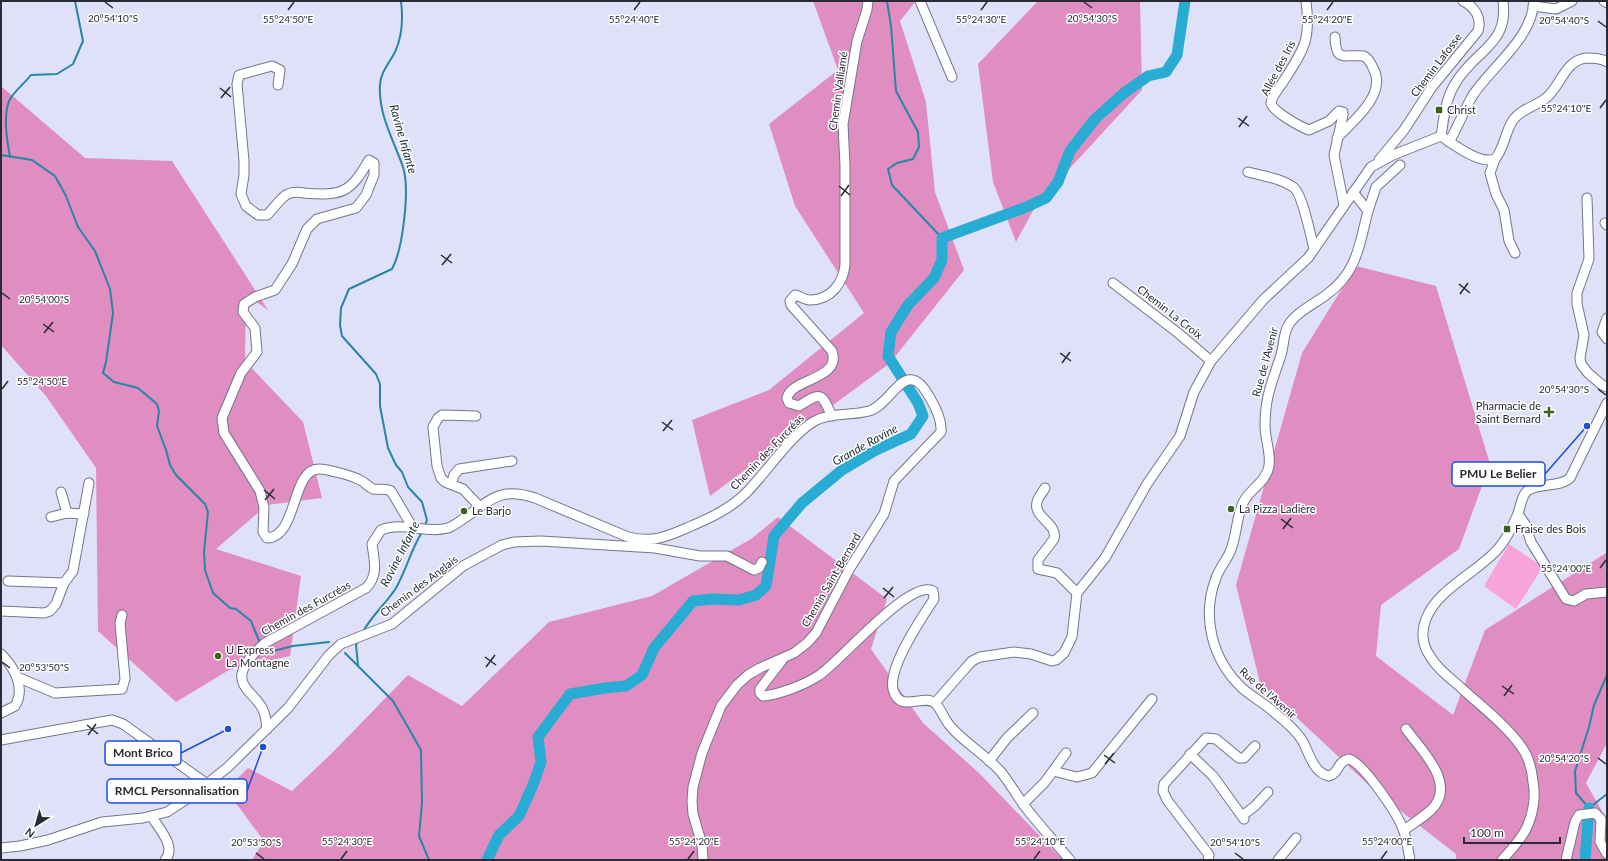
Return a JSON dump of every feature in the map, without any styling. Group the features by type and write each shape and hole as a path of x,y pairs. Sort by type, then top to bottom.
{"street":[{"name":"Chemin Valliamé","path":"832,416 824,399 820,396 813,396 799,406 793,405 787,398 793,390 824,372 833,363 834,356 832,351 790,305 790,301 795,295 808,300 821,297 834,291 843,277 845,265 845,166 843,124 857,41 867,10 868,1"},
{"path":"920,1 952,77"},
{"name":"Allée des Iris","path":"1306,1 1309,26 1306,40 1298,58 1271,103 1272,107 1278,112 1309,130 1329,121 1339,111 1343,112 1334,155 1344,205"},
{"name":"Chemin Lafosse","path":"1077,593 1105,558 1147,484 1180,436 1194,392 1211,362 1263,300 1296,270 1314,249 1366,172 1376,163 1404,130 1432,87 1478,31 1480,24 1477,13 1463,1"},
{"path":"1441,136 1446,104 1456,82 1494,41 1502,29 1505,13 1503,1"},
{"path":"1449,142 1473,95 1519,39 1528,22 1534,3 1556,9 1572,1"},
{"path":"1335,36 1337,53 1343,57 1364,56 1369,61 1376,74 1376,90 1371,100 1337,139"},
{"path":"1515,253 1509,241 1504,210 1496,194 1490,173 1494,159 1499,153 1508,129 1522,110 1546,98 1569,66 1579,59 1592,58 1607,62"},
{"path":"278,85 280,70 272,66 239,75 237,84 244,175 240,194 246,206 258,215 267,215 287,195 298,192 321,194 341,193 353,185 369,160 374,163 374,175 366,195 356,208 317,219 307,229 292,264 275,290 255,297 244,304 243,312 255,328 257,352 241,373 224,411 222,418 224,433 260,491 264,507 263,532 266,538 277,534 285,525 294,508 297,493 306,475 310,471 320,468 358,479 372,489 391,491 422,529"},
{"path":"1376,163 1441,136"},
{"path":"1441,136 1476,157 1488,160 1494,159"},
{"path":"1368,211 1376,187 1400,165"},
{"path":"1248,172 1275,178 1295,187 1301,200 1314,249"},
{"path":"1353,192 1368,211"},
{"path":"1587,198 1589,259 1578,293 1577,304 1584,336 1580,358 1581,364 1588,373 1595,380 1607,387"},
{"name":"Rue de l'Avenir","path":"1368,211 1357,258 1346,276 1329,293 1303,311 1288,326 1284,336 1282,354 1268,393 1265,410 1269,468 1261,483 1249,494 1242,505 1235,538 1230,553 1216,577 1208,619 1212,639 1219,658 1230,675 1243,689 1277,714 1301,739 1317,770 1329,776 1335,772 1340,763 1344,760 1349,759 1355,761 1393,810 1404,830 1410,860"},
{"name":"Chemin La Croix","path":"1113,283 1178,333 1211,362"},
{"path":"1607,318 1602,332 1607,339"},
{"name":"Chemin Saint-Bernard","path":"703,860 702,845 693,814 693,787 702,753 721,706 736,685 748,675 760,668 783,659 808,643 816,633 850,568 884,514 894,481 941,432 941,422 925,389 913,380 907,380 898,385"},
{"name":"Chemin des Furcréas","path":"267,728 263,710 244,685 241,678 242,673 256,652 265,643 366,588 373,579 374,572 372,544 381,530 397,526 422,529 449,528 502,494 510,492 519,493 548,503 619,534 641,540 663,538 726,509 746,493 806,427 823,417 869,411 879,407 898,385"},
{"path":"1502,860 1517,843 1526,828 1533,807 1535,790 1529,762 1521,747 1507,729 1436,665 1426,650 1423,634 1424,625 1431,608 1494,553 1502,544 1518,514 1522,498 1527,492 1534,488 1563,482 1570,478 1607,403"},
{"path":"476,416 442,415 438,418 433,427 437,466 441,478 445,482 463,489 480,507"},
{"path":"452,484 454,475 459,468 512,461"},
{"path":"1,611 44,613 50,611 56,604 64,583 73,570 89,483"},
{"path":"935,703 972,661 980,657 1014,652 1031,654 1052,660 1060,658 1068,648 1072,637 1077,593 1058,573 1038,568 1038,560 1054,539 1055,535 1053,528 1037,508 1037,502 1045,488"},
{"path":"61,492 67,513"},
{"path":"51,517 67,513 84,514"},
{"path":"1518,514 1525,524 1531,542 1566,599 1574,600 1586,594 1607,592"},
{"path":"619,534 626,542 623,548"},
{"name":"Chemin des Anglais","path":"623,548 641,540"},
{"name":"Chemin des Anglais","path":"267,728 288,708 329,655 341,644 392,624 463,566 502,545 514,542 541,541 623,548 655,548 700,556 727,556 754,570 758,568 762,562"},
{"path":"8,581 64,583"},
{"path":"783,659 760,689 760,694 763,696 802,684 818,676 885,615 915,593 923,589 931,589 935,594 934,599 906,643 893,682 893,689 899,700 906,702 928,701 935,703 955,732 1001,772 1023,804 1070,860"},
{"path":"17,677 55,693 122,689 125,682 120,623 122,615"},
{"path":"1,654 9,663 17,677 18,702 15,706 1,713"},
{"path":"1053,771 1077,777 1092,773 1152,699"},
{"path":"989,760 1007,738 1033,713"},
{"path":"1,740 112,720 123,724 207,784"},
{"path":"1,848 20,846 48,840 102,822 152,817 167,812 207,784 228,767 267,728"},
{"path":"1404,830 1432,809 1438,799 1440,789 1440,778 1435,768 1406,730"},
{"path":"1208,860 1209,855 1167,800 1163,791 1166,781 1206,738 1216,739 1239,758 1244,758 1256,746"},
{"path":"1023,804 1033,795 1066,753"},
{"path":"1190,754 1213,776 1243,817 1268,792"},
{"path":"1566,860 1575,822 1579,815 1582,814 1596,813 1601,819 1600,842 1607,854"},
{"path":"152,817 170,850 165,860"},
{"path":"1278,860 1296,838"}],"shaded area":[{"path":"813,1 916,1 900,21 926,102 935,192 964,270 890,363 710,496 692,420 769,390 864,313 795,206 769,124 838,70"},
{"path":"1038,1 1140,1 1142,90 1036,205 1016,242 993,182 978,64"},
{"path":"1,86 85,158 172,161 268,310 246,295 245,361 303,422 322,498 267,505 216,549 301,576 290,656 229,670 176,702 98,631 96,468 46,396 1,345"},
{"path":"1356,266 1436,286 1490,464 1459,549 1381,605 1376,656 1453,715 1485,630 1606,553 1607,743 1586,783 1607,820 1607,860 1456,860 1456,854 1375,791 1260,683 1236,585 1302,353"},
{"path":"778,517 887,599 871,649 923,723 979,773 1063,860 252,860 264,841 226,790 248,768 292,791 331,754 408,675 462,706 549,622 652,596 751,539"},
{"path":"1509,544 1543,567 1516,609 1484,586"}],"waterway":[{"path":"10,157 6,122 9,101 31,75 57,74 73,64 83,41 75,1"},
{"name":"Ravine Infante","path":"401,1 401,33 395,52 380,81 380,96 381,106 387,127 403,167 405,177 406,189 402,234 396,260 392,269 349,289 341,308 340,325 342,336 376,374 380,384 380,406 388,448 396,465 402,472 408,487 422,502 427,520 425,526"},
{"path":"887,1 891,26 896,91 918,132 919,147 913,159 897,163 888,169 892,185 942,238"},
{"name":"Grande Ravine","path":"487,860 499,835 519,816 533,785 541,762 538,737 570,694 626,686 642,675 654,648 693,601 713,599 739,600 756,595 766,586 774,536 802,503 842,470 876,450 911,434 923,416 918,403 888,356 891,332 908,305 934,278 942,260 942,238 1024,208 1046,198 1058,182 1070,151 1095,119 1124,93 1148,76 1166,72 1177,55 1185,1"},
{"path":"1,155 32,160 55,176 66,196 78,227 95,251 110,289 113,313 103,373 114,382 138,388 157,404 159,411 157,426 170,465 176,475 205,504 208,512 204,552 205,570 213,593 230,608 236,609 251,621 260,643"},
{"name":"Ravine Infante","path":"363,632 396,588 422,532"},
{"name":"Ravine Infante","path":"358,641 356,645 358,665"},
{"path":"273,651 293,646 329,642"},
{"path":"345,653 393,701 421,750 422,803 419,836 429,860"},
{"path":"1607,675 1594,705 1589,727 1575,771 1576,793 1589,808 1607,794"},
{"path":"1585,860 1589,808"}],"place":[{"name":"Christ","path":"1439,110"},
{"name":"Pharmacie de Saint Bernard","path":"1549,412"},
{"name":"PMU Le Belier","path":"1587,426"},
{"name":"La Pizza Ladière","path":"1231,509"},
{"name":"Le Barjo","path":"464,511"},
{"name":"Fraise des Bois","path":"1507,529"},
{"name":"U Express La Montagne","path":"218,656"},
{"name":"Mont Brico","path":"228,729"},
{"name":"RMCL Personnalisation","path":"263,747"}]}
